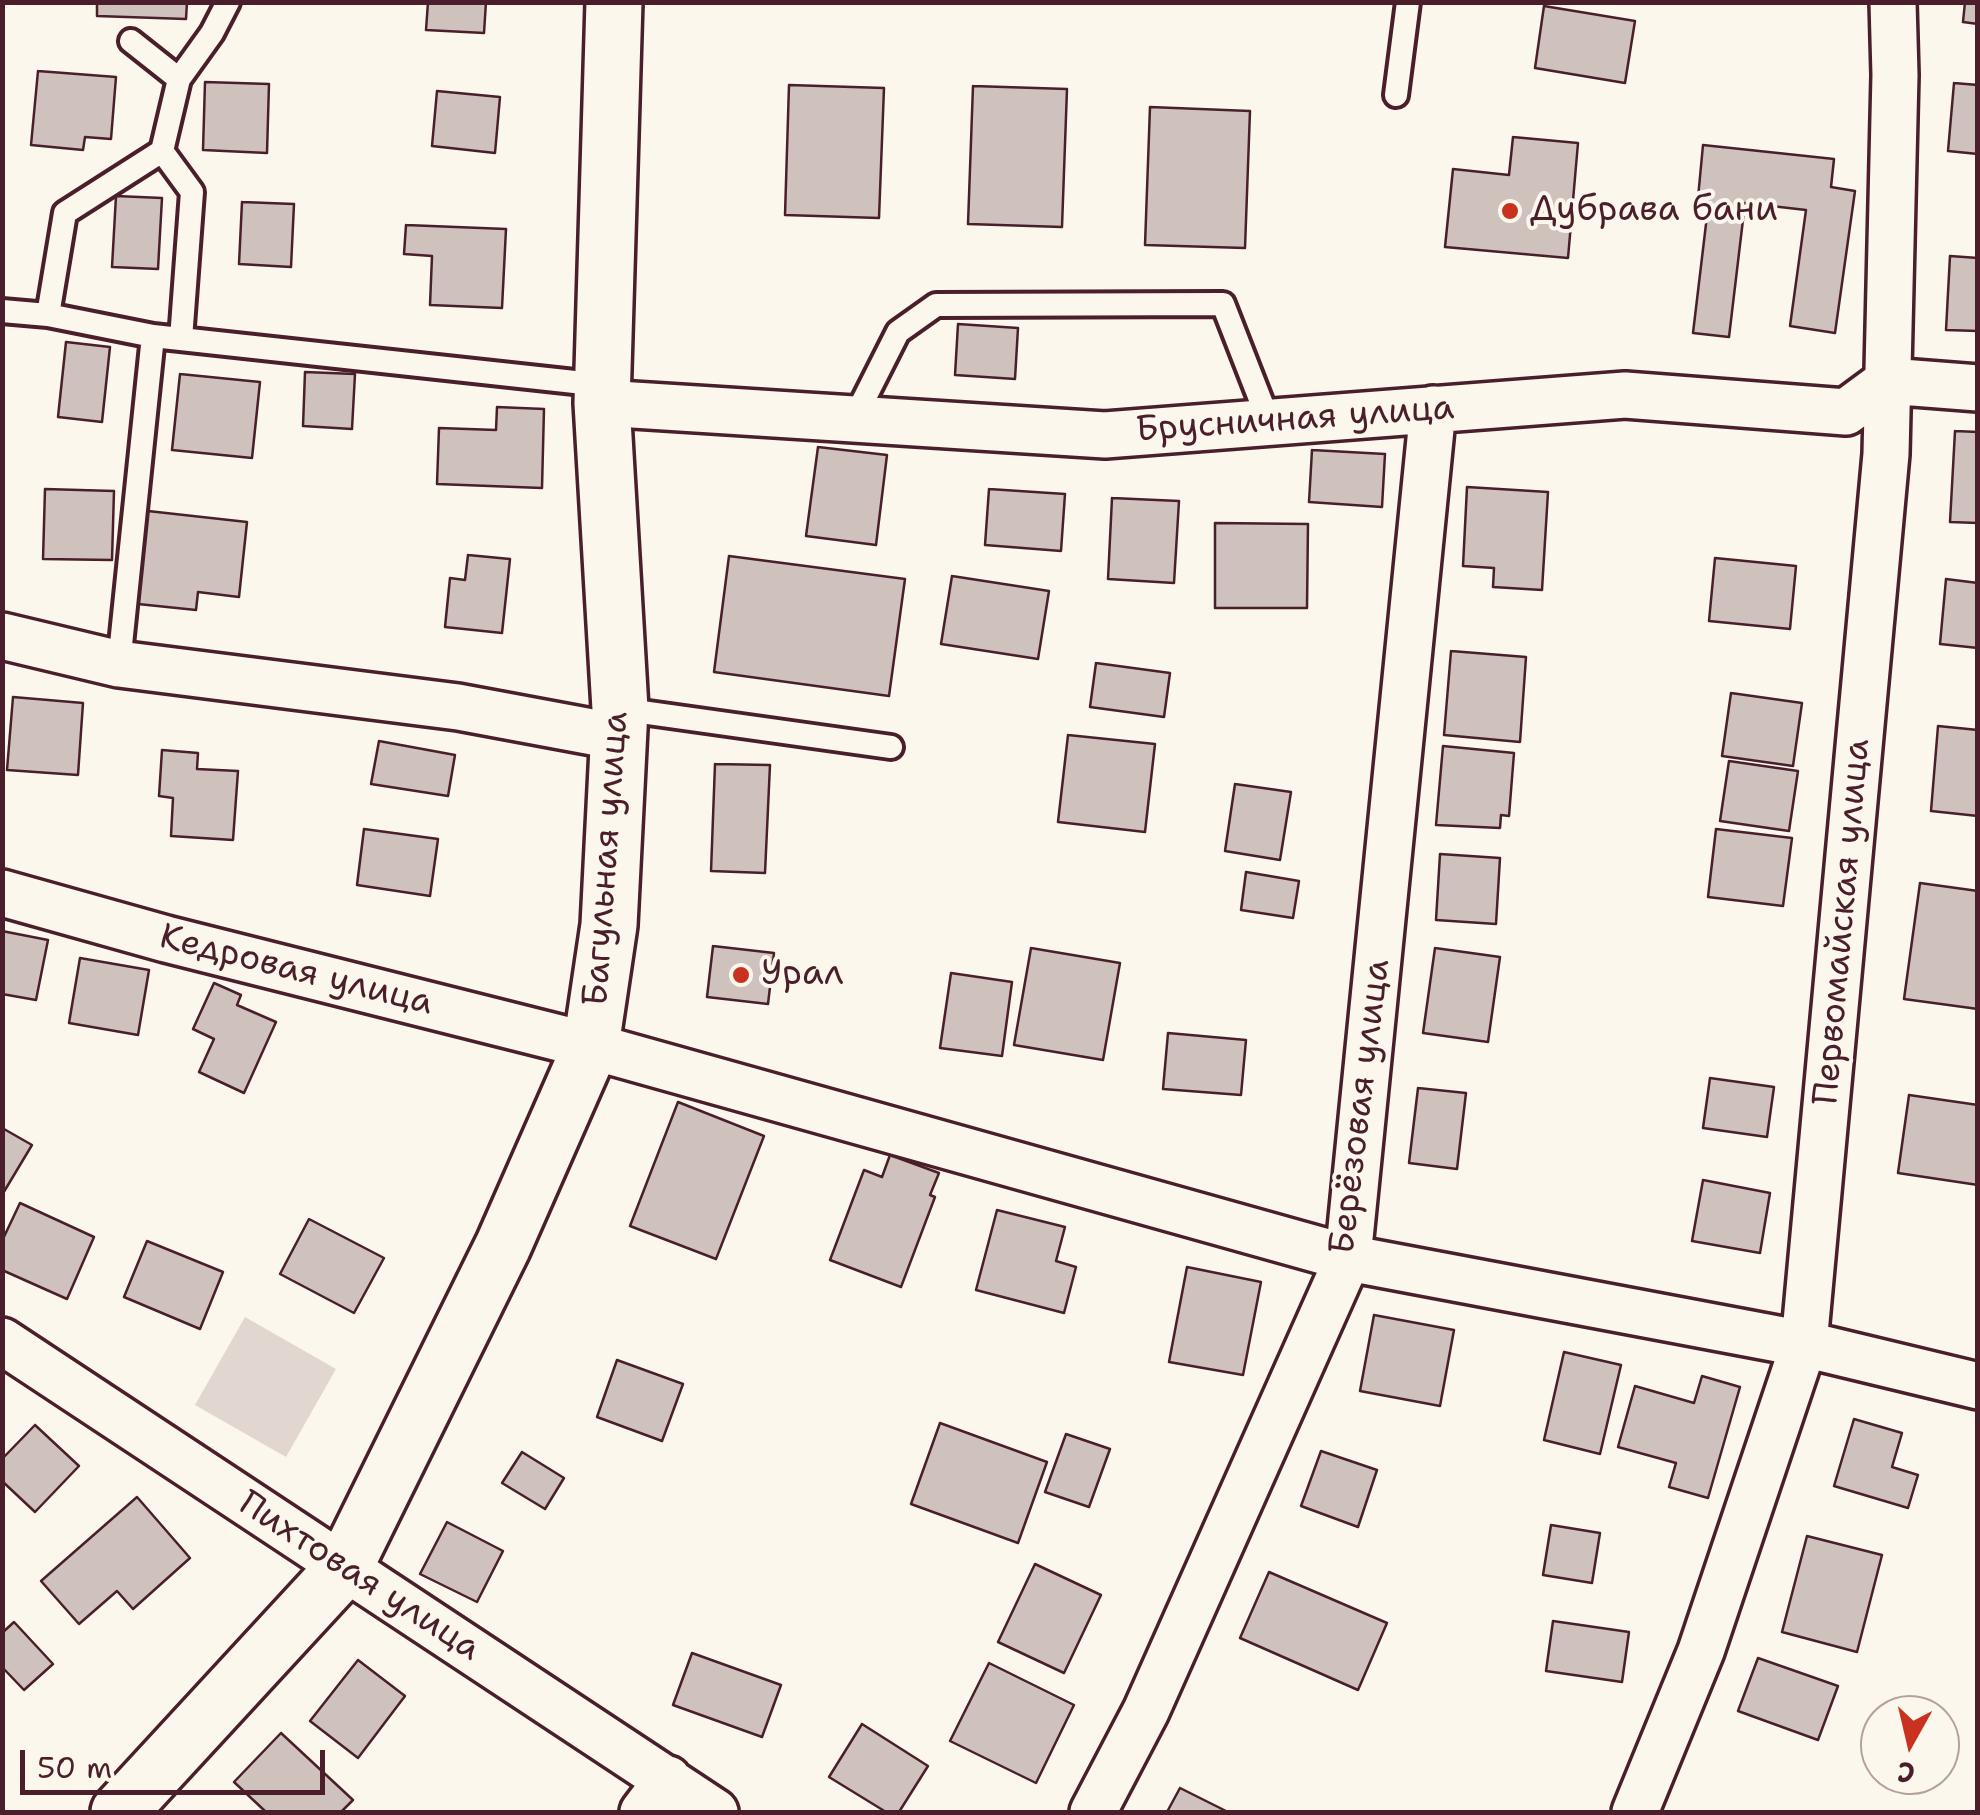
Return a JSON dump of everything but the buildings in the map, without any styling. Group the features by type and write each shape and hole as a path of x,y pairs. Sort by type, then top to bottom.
{"street":[{"name":"Багульная улица","path":"119,1812 344,1568 503,1246 591,1046 609,925 619,723 602,394 614,2"},
{"name":"Первомайская улица","path":"1635,1812 1701,1650 1804,1344 1886,460 1895,75 1893,2"},
{"path":"1886,460 1846,412 1888,381 1978,388"},
{"name":"Брусничная улица","path":"602,394 852,420 1105,435 1626,395 1846,412"},
{"name":"Берёзовая улица","path":"1093,1812 1146,1711 1348,1258 1433,410"},
{"path":"2,636 120,664 458,707 619,723"},
{"name":"Кедровая улица","path":"2,893 166,939 591,1046 1348,1258 1804,1344 1978,1386"},
{"name":"Пихтовая улица","path":"2,1341 344,1568 656,1796 716,1812"}],"lane":[{"path":"48,315 65,213 162,150 179,79 212,33 228,2"},
{"path":"1396,95 1408,2"},
{"path":"131,41 179,79"},
{"path":"162,150 192,192 181,339"},
{"path":"852,420 898,332 936,304 1223,304 1269,422"},
{"path":"2,310 153,336 602,394"},
{"path":"120,664 153,336"},
{"path":"619,723 891,747"}],"shaded area":[{"path":"245,1317 336,1369 286,1457 195,1405"}],"place":[{"name":"Дубрава бани","path":"1510,211"},
{"name":"Урал","path":"741,975"}]}
